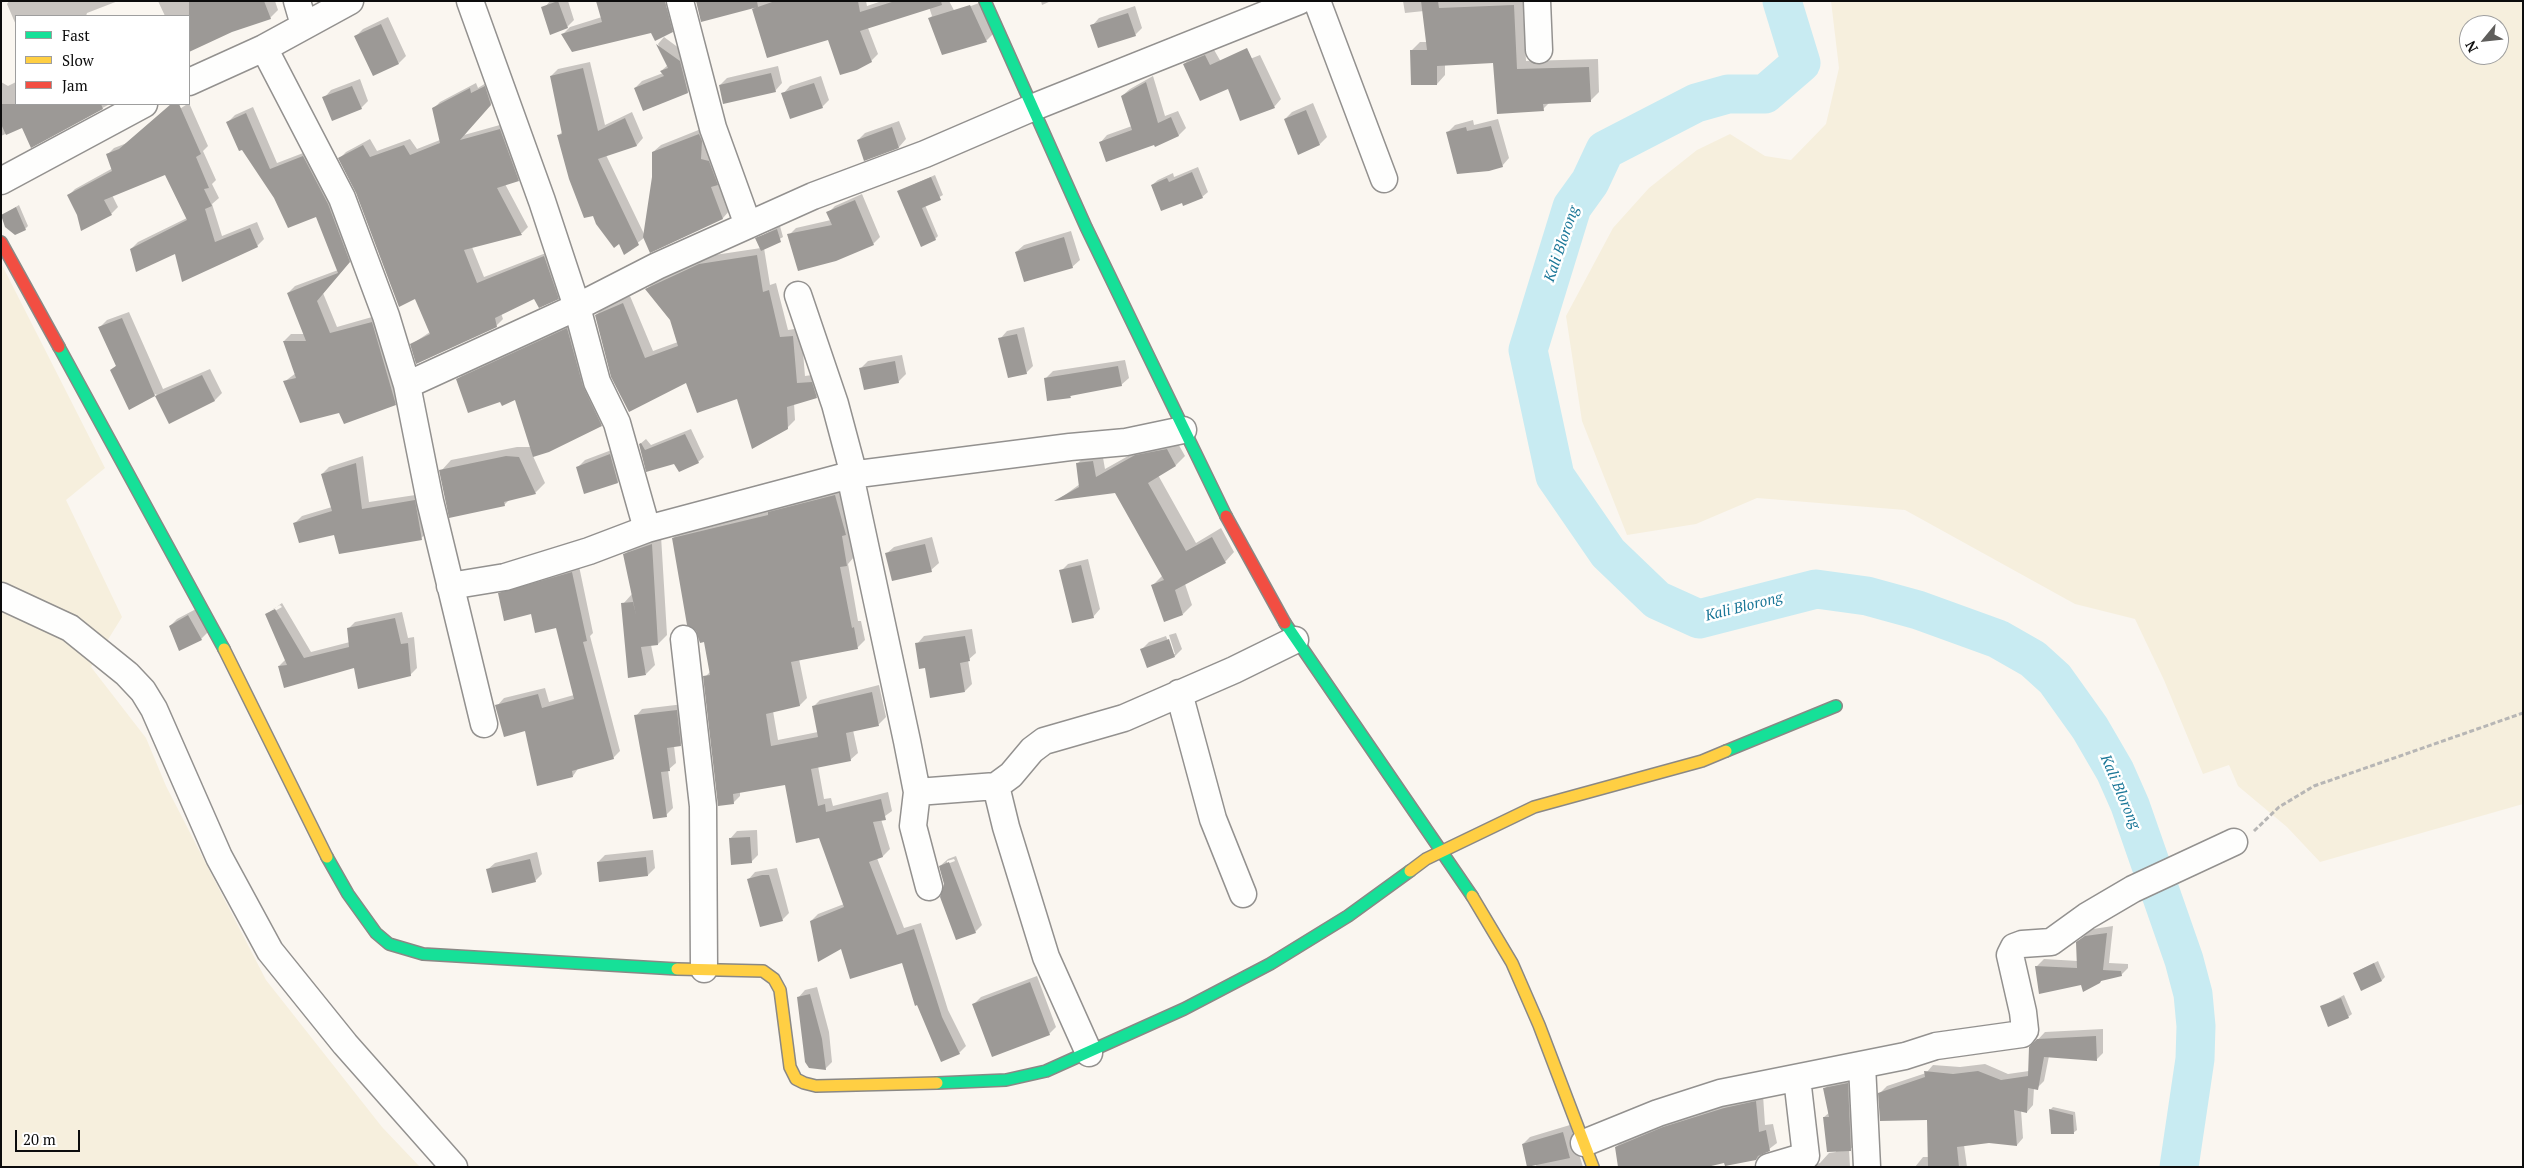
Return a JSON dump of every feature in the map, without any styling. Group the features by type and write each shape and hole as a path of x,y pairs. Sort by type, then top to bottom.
{"street":[{"path":"190,82 264,48 301,13 350,1"},
{"path":"470,1 542,202 577,307 591,364 600,390 617,423 647,529"},
{"path":"680,1 713,128 748,225"},
{"path":"985,1 1086,227 1182,430 1228,521 1295,640 1468,889 1512,963 1539,1025 1592,1167"},
{"path":"407,385 577,307 657,266 813,196 925,154 1034,107 1298,1"},
{"path":"1317,1 1384,179"},
{"path":"1537,1 1539,50"},
{"path":"264,48 342,198 386,316 407,385 428,492 484,724"},
{"path":"1,180 142,105"},
{"path":"1,242 137,486 241,682 310,826 348,894 376,933 389,944 423,954 763,971 774,979 780,990 790,1067 796,1079 804,1083 816,1086 898,1085 1006,1080 1046,1071 1184,1009 1282,957 1348,916 1409,870 1441,851 1534,807 1702,761 1836,706"},
{"path":"798,295 835,404 852,475 917,792 913,826 929,887"},
{"path":"450,586 505,577 589,551 647,529 852,475 1070,447 1126,442 1182,430"},
{"path":"1,596 70,628 127,674 143,691 154,709 219,857 270,951 345,1044 454,1167"},
{"path":"684,639 703,806 704,969"},
{"path":"917,792 996,786 1011,775 1032,750 1044,741 1124,718 1234,670 1295,640"},
{"path":"1179,693 1213,819 1243,894"},
{"path":"996,786 1006,827 1046,956 1089,1053"},
{"path":"1584,1143 1691,1101 1862,1065 1936,1046 2022,1034 2025,1030 2023,1012 2011,966 2010,951 2018,944 2051,942 2087,916 2133,889 2189,861 2234,842"},
{"path":"1862,1065 1867,1167"},
{"path":"1769,1167 1806,1156 1798,1078"}],"path":[{"path":"2234,842 2258,828 2285,803 2314,786 2523,713"}],"shaded area":[{"path":"1831,1 2523,1 2523,804 2320,862 2287,827 2238,786 2229,765 2203,774 2164,680 2135,619 2075,604 1905,510 1757,498 1696,524 1627,535 1582,421 1566,316 1613,228 1649,188 1697,150 1730,134 1765,156 1791,160 1826,124 1839,68"},
{"path":"1,263 105,468 66,500 122,617 91,667 146,738 166,786 266,980 382,1127 420,1167 1,1167"}],"building":[{"path":"189,1 264,1 271,19 232,32 190,52"},
{"path":"558,1 568,28 550,35 541,7"},
{"path":"596,1 665,1 673,32 655,41 651,33 572,52 561,34 602,22"},
{"path":"696,1 757,1 758,7 701,22"},
{"path":"775,1 858,1 860,12 895,1 941,1 942,5 860,31 872,62 857,70 840,75 828,40 767,58 752,9"},
{"path":"1421,1 1438,1 1439,8 1514,5 1517,69 1589,67 1591,102 1543,104 1544,111 1497,114 1493,63 1437,66 1437,85 1411,85 1410,50 1427,50"},
{"path":"970,5 987,42 942,55 928,18"},
{"path":"1128,13 1136,36 1098,48 1090,25"},
{"path":"381,24 399,64 373,76 354,36"},
{"path":"656,44 680,61 688,93 643,111 634,88 664,76 660,71 668,68"},
{"path":"1247,48 1275,108 1240,121 1228,89 1200,101 1183,64 1205,55 1210,65"},
{"path":"583,68 598,131 625,118 637,146 598,159 639,245 624,255 619,244 614,248 596,224 593,216 584,218 569,179 557,135 562,134 550,76"},
{"path":"771,73 776,92 723,104 719,85"},
{"path":"1146,82 1158,123 1171,117 1179,136 1155,147 1154,145 1106,162 1099,142 1132,130 1121,96"},
{"path":"814,83 823,108 790,119 781,93"},
{"path":"352,86 362,109 332,121 322,97"},
{"path":"485,86 491,105 460,140 500,129 519,181 497,188 522,235 464,250 477,283 544,256 559,299 539,308 534,299 495,318 497,327 416,364 410,344 430,334 415,299 399,307 356,193 338,158 363,145 370,157 404,145 410,155 440,143 432,108 470,88 471,93"},
{"path":"1,104 101,105 103,109 31,148 22,128 6,135 1,124"},
{"path":"170,105 179,105 201,154 196,157 209,188 204,189 212,206 205,209 215,242 250,228 258,247 182,282 175,254 136,272 130,249 187,220 165,175 104,200 112,215 81,231 77,215 67,195 112,171 106,154 119,149"},
{"path":"1306,110 1320,145 1298,155 1284,119"},
{"path":"246,113 270,169 303,156 328,204 350,262 317,301 330,333 372,322 396,405 344,424 339,413 300,423 283,381 296,378 283,341 306,341 287,293 338,273 316,217 288,228 274,198 242,150 239,151 226,122"},
{"path":"1491,126 1503,167 1489,171 1457,174 1446,132 1466,127 1467,131"},
{"path":"892,127 899,148 864,161 857,140"},
{"path":"699,134 702,141 701,159 709,161 718,185 711,187 723,219 650,253 643,237 652,177 652,152"},
{"path":"1192,172 1203,198 1183,206 1182,203 1161,211 1151,185 1167,178 1169,182"},
{"path":"931,177 941,200 922,208 936,240 921,247 897,191"},
{"path":"855,200 874,245 836,261 798,271 787,234 832,225 826,212"},
{"path":"16,207 26,230 15,235 5,227 1,215"},
{"path":"777,229 781,242 761,251 755,238"},
{"path":"1064,237 1073,268 1024,282 1015,252"},
{"path":"757,255 763,292 769,290 780,337 793,336 797,383 812,382 817,398 787,407 788,429 752,449 737,399 697,413 686,383 629,412 611,377 595,315 623,303 645,358 678,346 670,320 645,289 699,264"},
{"path":"122,318 155,396 129,410 110,370 116,366 98,327"},
{"path":"567,328 583,386 602,426 549,452 533,457 515,400 502,406 500,402 468,413 456,379"},
{"path":"1017,334 1027,374 1008,378 998,338"},
{"path":"895,361 899,383 864,390 859,368"},
{"path":"1118,366 1122,386 1070,396 1071,398 1047,401 1044,378"},
{"path":"202,375 215,401 169,424 155,396"},
{"path":"685,434 699,463 679,472 674,464 646,472 639,444 641,443 645,450"},
{"path":"1167,449 1176,466 1148,483 1186,551 1212,537 1226,563 1175,590 1183,615 1164,622 1151,585 1164,580 1115,493 1054,501 1079,487 1076,463 1093,461 1096,477 1135,455"},
{"path":"610,454 618,483 584,494 576,467"},
{"path":"506,456 519,457 536,494 504,502 505,506 449,518 439,470"},
{"path":"356,463 362,509 415,500 422,540 339,554 334,535 299,543 293,523 332,511 321,474"},
{"path":"835,495 846,535 842,536 847,566 840,567 858,649 791,662 800,706 766,714 771,746 818,737 812,706 872,692 879,726 846,733 851,761 811,769 818,806 825,804 826,812 881,799 886,820 873,822 883,857 869,862 897,935 914,929 942,1017 960,1054 941,1062 917,1005 915,1006 902,963 850,979 841,949 818,962 810,921 844,907 819,838 796,843 785,785 733,794 734,804 718,806 703,676 710,675 704,642 700,643 696,631 687,625 672,538 768,515 768,512"},
{"path":"652,544 658,645 641,647 646,675 628,678 621,603 633,602 636,615 623,554"},
{"path":"925,544 932,572 892,581 885,553"},
{"path":"1081,565 1094,618 1072,623 1059,570"},
{"path":"572,572 587,641 583,642 614,759 572,771 573,777 537,786 525,731 504,737 495,705 538,694 542,708 574,699 556,628 535,633 531,614 504,621 498,593"},
{"path":"275,609 304,658 349,647 347,628 395,618 401,644 408,643 411,676 358,689 354,668 284,688 278,666 287,665 265,614"},
{"path":"188,615 202,640 179,651 169,626"},
{"path":"965,636 970,661 960,663 965,692 930,698 925,668 919,669 915,643"},
{"path":"1169,639 1175,657 1147,668 1140,649"},
{"path":"677,710 681,746 667,748 670,771 661,772 667,817 653,819 634,715"},
{"path":"750,837 752,863 731,865 729,838"},
{"path":"646,857 648,876 599,882 597,862"},
{"path":"530,859 536,882 492,893 486,869"},
{"path":"949,862 976,933 956,940 940,897 944,884 939,866"},
{"path":"769,875 783,921 760,927 747,879"},
{"path":"2107,933 2103,970 2121,971 2122,976 2101,981 2083,992 2081,985 2039,994 2035,966 2077,968 2076,942 2085,936"},
{"path":"2374,963 2382,981 2361,991 2353,973"},
{"path":"1030,982 1050,1035 992,1057 972,1004"},
{"path":"810,994 822,1039 826,1070 809,1068 805,1062 797,997"},
{"path":"2341,998 2349,1018 2328,1027 2320,1006"},
{"path":"2096,1036 2097,1061 2044,1057 2038,1090 2028,1088 2027,1113 2014,1110 2017,1146 1989,1143 1957,1147 1959,1167 1928,1167 1927,1120 1880,1121 1878,1093 1925,1077 1924,1071 1953,1074 1978,1071 2001,1080 2028,1076 2029,1047 2037,1039"},
{"path":"1848,1083 1851,1151 1827,1152 1823,1117 1829,1117 1823,1088"},
{"path":"1756,1101 1759,1132 1766,1130 1770,1151 1758,1156 1756,1160 1725,1166 1724,1163 1707,1167 1618,1167 1615,1147 1663,1127 1724,1108"},
{"path":"2049,1109 2073,1115 2074,1134 2051,1134"},
{"path":"1563,1132 1570,1158 1527,1167 1522,1144"}],"waterway":[{"name":"Kali Blorong","path":"1782,1 1801,63 1765,94 1728,94 1696,103 1605,150 1590,182 1572,207 1528,350 1555,476 1608,553 1657,600 1699,619 1816,589 1867,596 1918,610 1998,639 2033,659 2055,679 2090,728 2115,771 2130,805 2184,960 2193,994 2196,1026 2195,1059 2179,1167"}],"traffic: fast":[{"path":"985,1 1086,227 1226,516"},
{"path":"59,347 224,649"},
{"path":"1285,623 1472,896"},
{"path":"1726,751 1836,706"},
{"path":"327,857 348,894 376,933 389,944 423,954 677,969"},
{"path":"937,1083 1006,1080 1046,1071 1184,1009 1270,964 1348,916 1410,871"}],"traffic: slow":[{"path":"224,649 327,857"},
{"path":"1410,871 1426,859 1534,807 1702,761 1726,751"},
{"path":"1472,896 1512,963 1539,1025 1593,1167"},
{"path":"677,969 763,971 774,979 780,990 790,1067 796,1079 804,1083 816,1086 937,1083"}],"traffic: jam":[{"path":"1,242 59,347"},
{"path":"1226,516 1285,623"}]}
